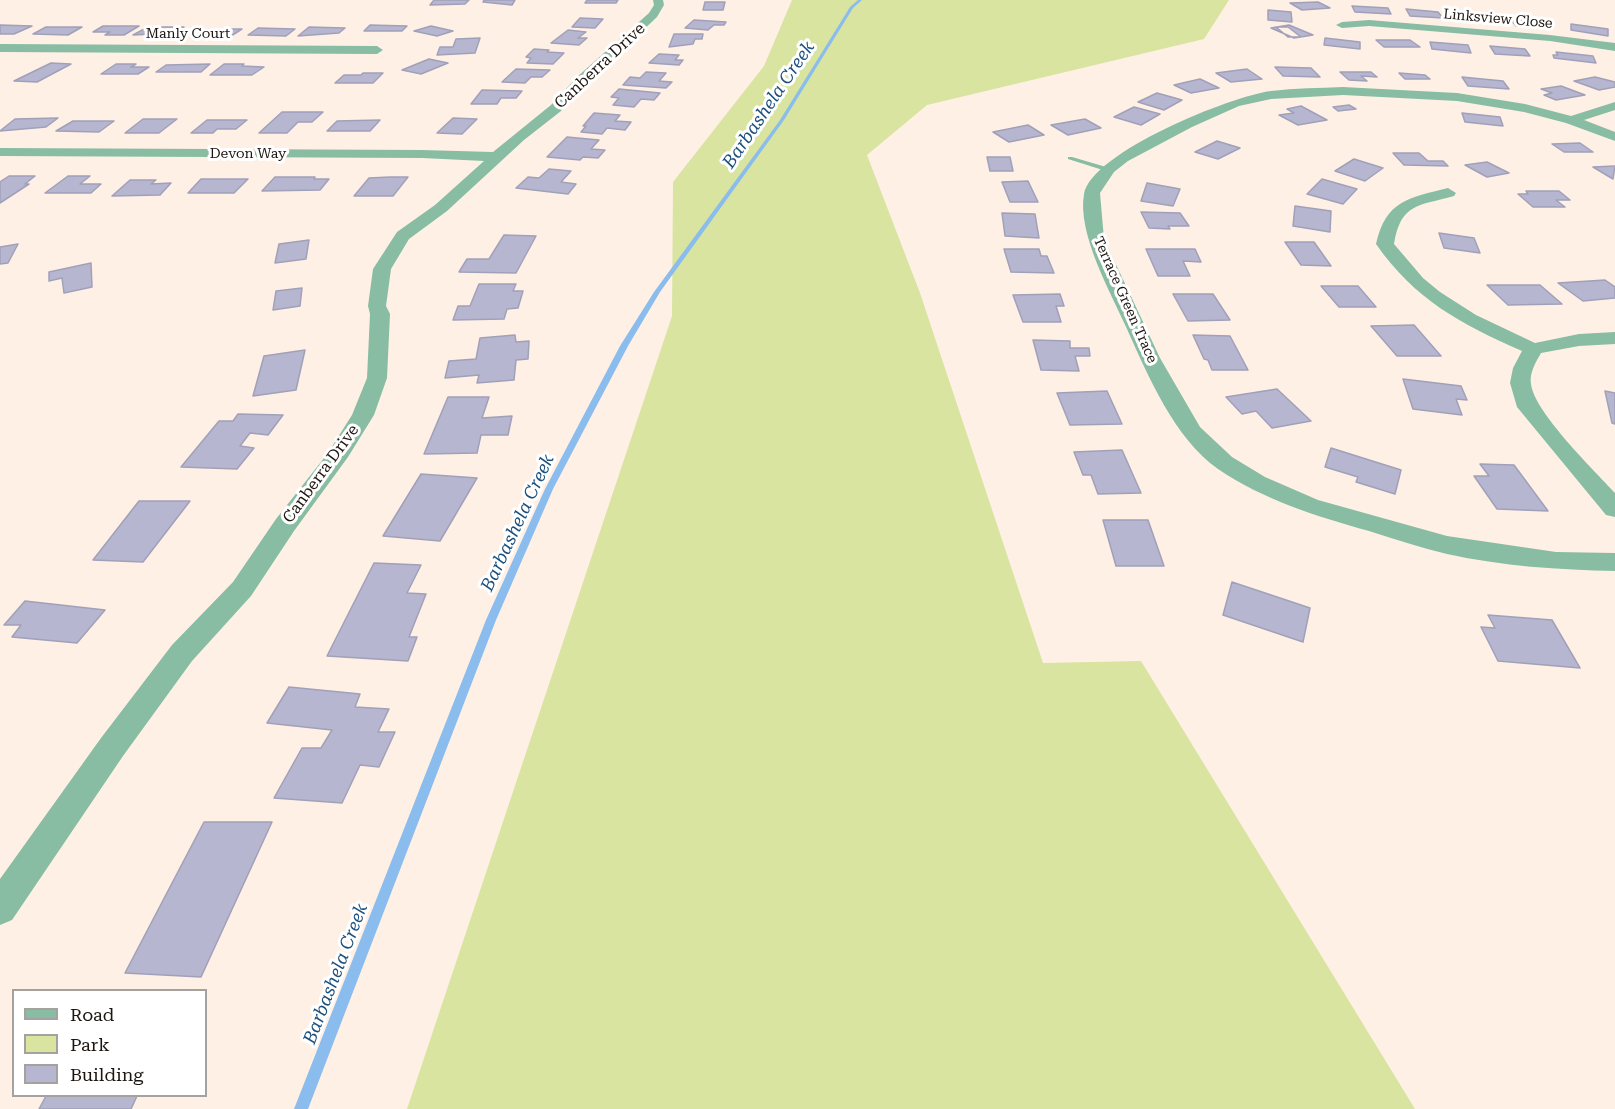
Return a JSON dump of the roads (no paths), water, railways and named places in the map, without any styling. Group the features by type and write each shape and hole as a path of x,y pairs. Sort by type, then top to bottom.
{"street":[{"name":"Canberra Drive","path":"0,908 112,747 182,653 242,589 285,525 337,457 363,415 377,378 380,314 376,306 382,269 393,249 404,236 441,208 495,158 556,108 582,80 644,26 659,5 658,0"},
{"name":"Linksview Close","path":"1342,25 1381,24 1550,38 1615,47"},
{"name":"Manly Court","path":"0,48 377,50"},
{"path":"10,61 36,49"},
{"name":"Terrace Green Trace","path":"1615,137 1571,120 1525,108 1457,97 1343,91 1271,95 1235,103 1187,124 1123,158 1109,169 1092,193 1095,239 1150,358 1191,431 1224,462 1257,482 1309,506 1447,545 1556,561 1615,562"},
{"path":"1571,120 1615,106"},
{"name":"Devon Way","path":"0,152 422,154 495,158"},
{"path":"1448,193 1401,207 1388,223 1386,244 1400,267 1423,290 1464,318 1533,349 1579,340 1615,338"},
{"path":"1533,349 1523,368 1520,382 1528,407 1615,509"}],"lane":[{"path":"1070,158 1109,169"}],"waterway":[{"name":"Barbashela Creek","path":"301,1109 491,620 549,489 624,346 657,292 782,120 852,7 860,0"}]}
